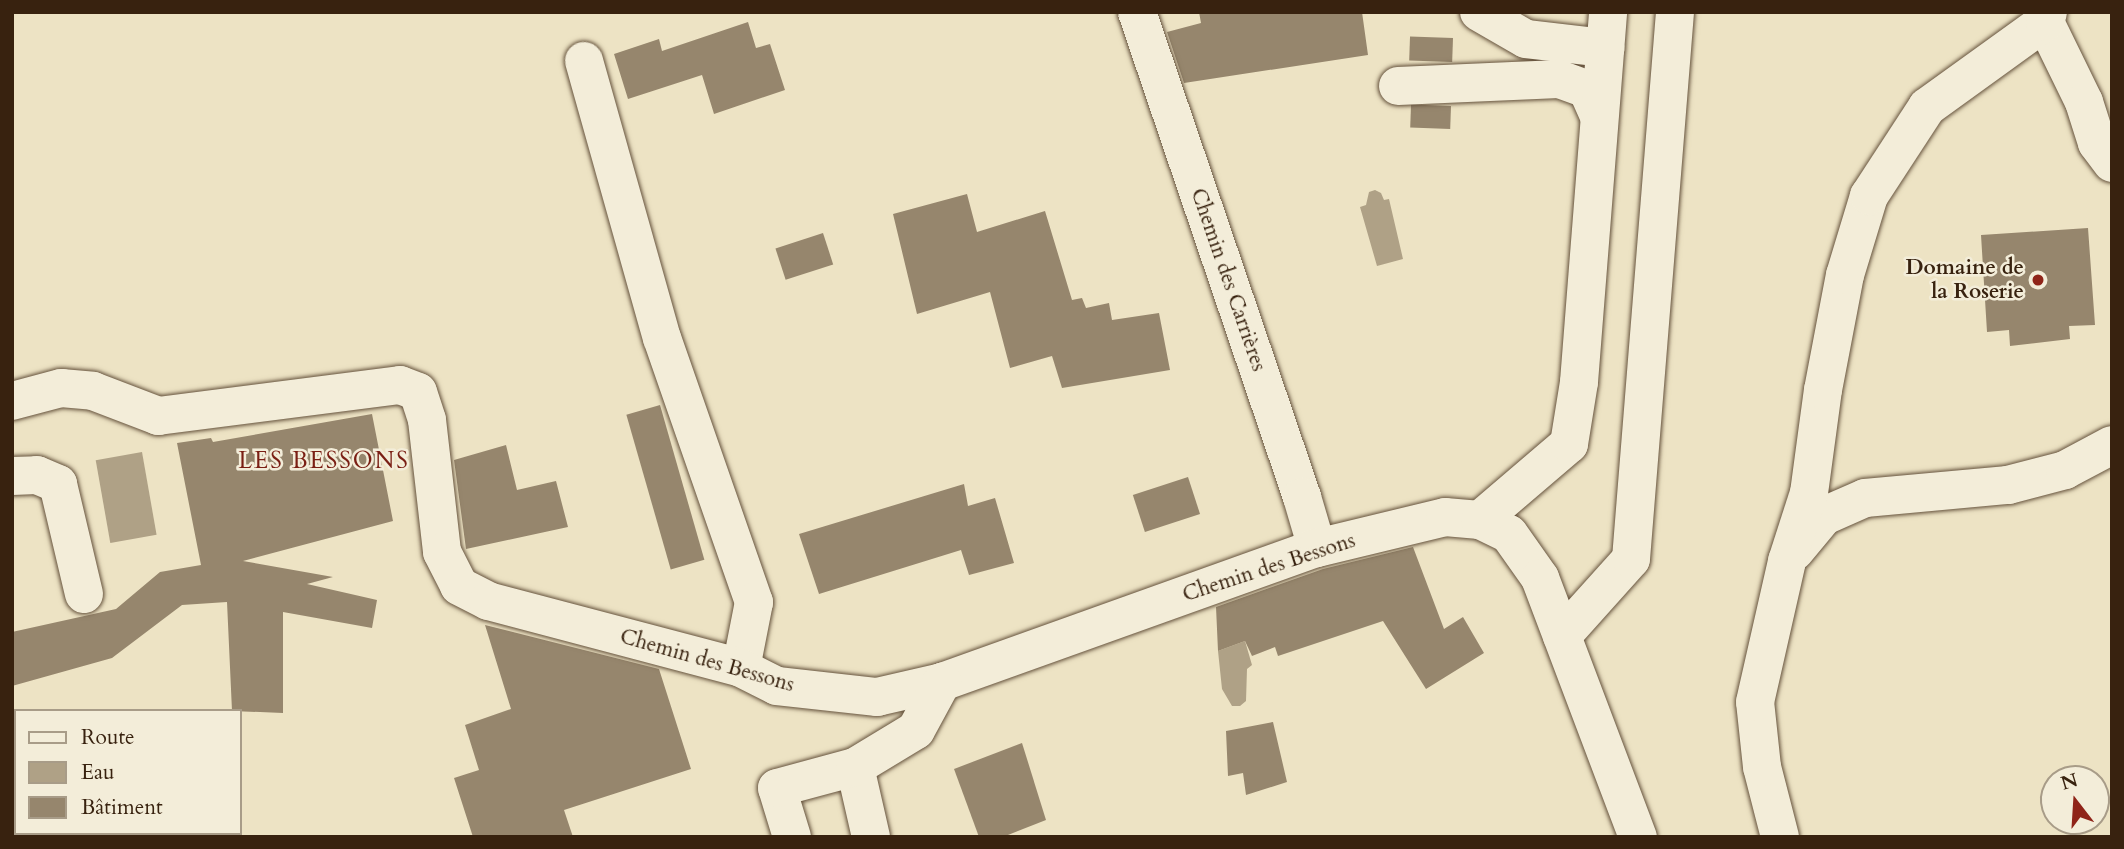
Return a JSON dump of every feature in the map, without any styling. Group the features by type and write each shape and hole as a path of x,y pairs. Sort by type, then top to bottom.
{"street":[{"name":"Chemin des Carrières","path":"1137,12 1298,484 1317,548"},
{"path":"1479,12 1526,39 1607,30 1579,382 1569,444 1480,520"},
{"path":"1562,636 1631,559 1675,12"},
{"path":"1780,837 1762,767 1755,702 1787,561 1809,494 1823,390 1845,275 1870,196 1927,107 2046,17 2084,102 2097,143 2112,163"},
{"path":"584,61 662,338 754,603 741,668"},
{"path":"1398,86 1559,79 1587,89 1599,117"},
{"name":"Chemin des Bessons","path":"12,401 61,388 93,391 158,415 400,385 418,393 427,420 442,551 458,586 488,601 741,668 777,685 877,697 942,682 1317,548 1445,517 1480,520 1509,534 1540,578 1638,837"},
{"path":"1787,561 1824,516 1865,498 2008,485 2065,470 2112,445"},
{"path":"12,476 37,475 58,484 84,594"},
{"path":"792,837 777,788 855,767 916,730 942,682"},
{"path":"855,767 871,837"}],"water":[{"path":"1375,190 1381,193 1384,200 1389,199 1403,259 1377,266 1360,207 1366,205 1369,192"},
{"path":"142,452 157,535 110,543 96,460"},
{"path":"1245,641 1252,665 1247,669 1246,701 1240,706 1232,706 1222,689 1218,651"}],"building":[{"path":"1199,12 1362,12 1368,55 1184,83 1167,32 1201,23"},
{"path":"748,22 756,48 770,44 785,90 714,114 702,75 628,99 614,54 659,39 662,51"},
{"path":"1410,36 1453,38 1452,62 1409,60"},
{"path":"1411,105 1451,106 1450,129 1410,128"},
{"path":"967,194 977,232 1045,211 1072,300 1082,298 1086,308 1109,303 1112,320 1159,313 1170,370 1062,388 1052,356 1010,368 990,292 917,314 893,214"},
{"name":"Domaine de la Roserie","path":"2088,228 2095,325 2069,326 2070,339 2010,346 2009,330 1987,332 1981,235"},
{"path":"823,233 833,264 786,280 775,248"},
{"path":"660,405 704,560 671,569 626,415"},
{"path":"372,414 393,521 243,561 333,577 307,584 377,600 372,628 283,612 283,713 232,709 227,602 182,605 112,658 12,686 12,632 116,609 160,572 201,565 177,443 211,438 213,442"},
{"path":"506,445 517,490 556,481 568,527 466,549 454,460"},
{"path":"1188,477 1200,514 1145,532 1133,495"},
{"path":"964,484 968,506 995,498 1014,563 969,575 961,550 819,594 799,534"},
{"path":"1413,547 1444,629 1463,617 1484,653 1426,689 1383,621 1278,656 1275,647 1252,656 1245,641 1218,651 1216,607 1323,569"},
{"path":"485,625 659,669 691,769 564,810 573,837 473,837 454,778 479,770 465,725 511,709"},
{"path":"1273,722 1287,782 1246,795 1243,773 1228,776 1226,731"},
{"path":"1022,743 1046,820 1003,837 979,837 954,769"}],"place":[{"name":"Domaine de la Roserie","path":"2038,280"}],"district":[{"name":"LES BESSONS","path":"324,461"}]}
